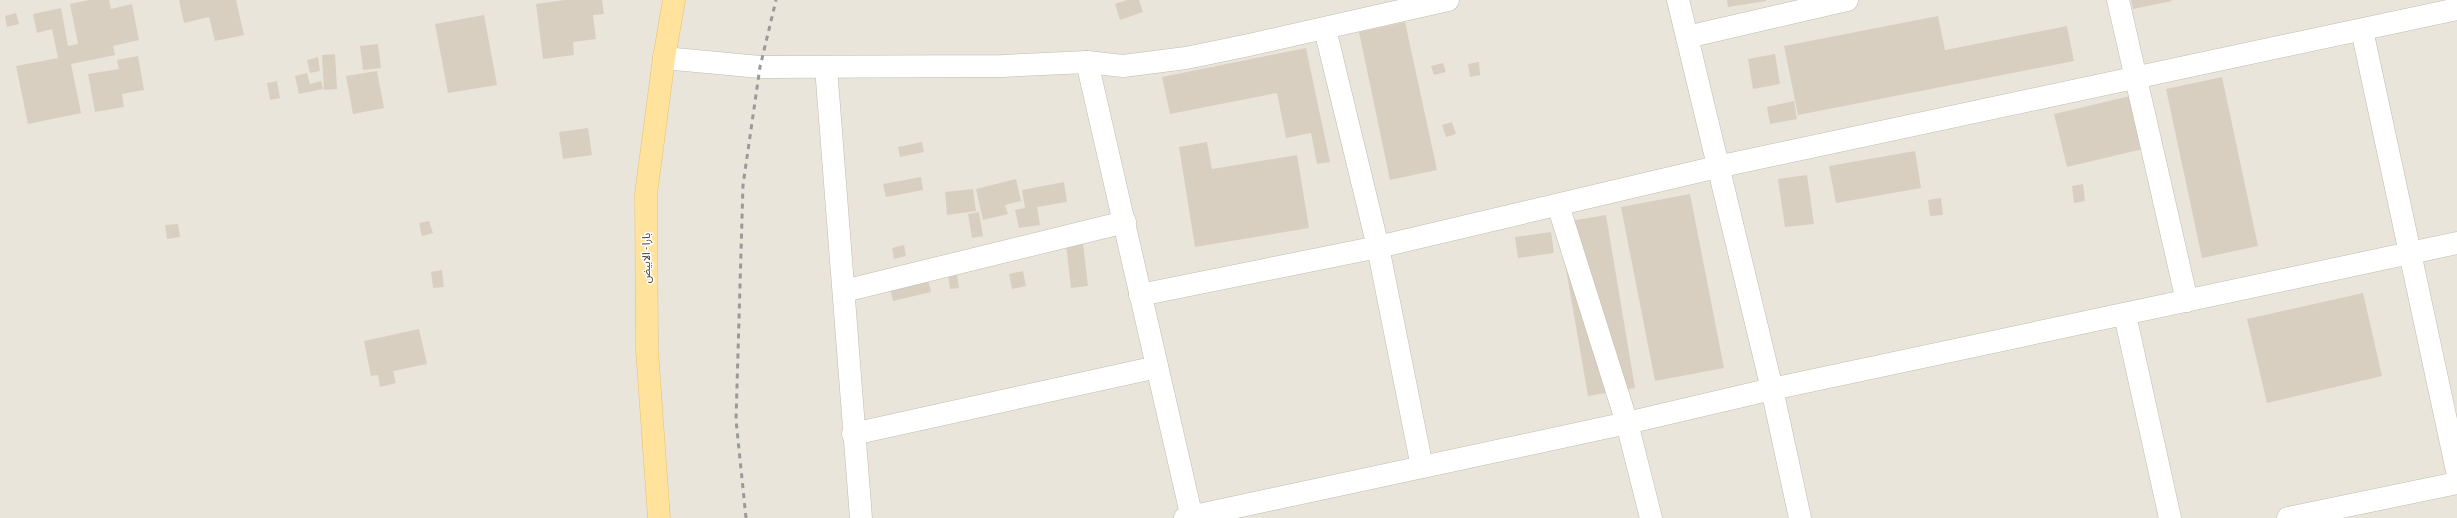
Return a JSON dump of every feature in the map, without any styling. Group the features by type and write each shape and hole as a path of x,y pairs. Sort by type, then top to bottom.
{"main road":[{"name":"بارا - الابيض","path":"659,518 647,350 645,245 646,194 664,58 674,0"}],"street":[{"path":"664,58 760,67 1002,66 1087,62 1123,66 1186,58 1325,29 1448,0"},
{"path":"1678,0 1717,167 1772,389 1800,518"},
{"path":"1687,37 1847,0"},
{"path":"2118,0 2187,301"},
{"path":"1140,295 1378,247 1717,167 2136,79 2457,9"},
{"path":"1325,29 1378,247 1422,467"},
{"path":"2362,30 2457,472"},
{"path":"1087,62 1125,222 1190,518 1627,423 1772,389 2125,315 2457,243"},
{"path":"826,67 844,291 853,434 861,518"},
{"path":"1558,205 1627,423 1651,518"},
{"path":"844,291 1125,222"},
{"path":"2125,315 2170,518"},
{"path":"853,434 1157,367"},
{"path":"2288,518 2457,483"}],"shaded area":[{"path":"0,0 2457,0 2457,518 0,518"}],"building":[{"path":"89,0 109,0 111,9 132,4 139,40 113,46 115,55 71,64 81,113 28,124 16,66 58,58 52,29 37,33 33,14 61,8 68,46 78,44 70,4"},
{"path":"179,0 236,0 244,35 215,41 209,17 184,23"},
{"path":"565,0 602,0 604,14 593,15 596,39 573,42 574,55 543,59 536,4"},
{"path":"1127,0 1139,0 1143,12 1120,20 1115,4"},
{"path":"1727,0 1766,0 1766,1 1728,7"},
{"path":"2131,0 2171,0 2172,1 2133,9"},
{"path":"16,13 19,24 7,27 5,16"},
{"path":"484,15 497,85 448,93 435,24"},
{"path":"1938,16 1945,50 2067,26 2074,61 1798,115 1784,46"},
{"path":"1405,22 1437,170 1390,180 1359,32"},
{"path":"378,44 381,68 363,70 360,46"},
{"path":"1306,48 1330,162 1317,164 1311,133 1286,138 1277,93 1170,114 1162,77"},
{"path":"335,54 337,89 324,90 322,55"},
{"path":"1775,54 1780,84 1753,89 1748,59"},
{"path":"138,56 144,90 122,94 124,107 95,112 88,74 119,69 117,60"},
{"path":"318,57 320,71 310,73 307,60"},
{"path":"1479,62 1480,75 1470,77 1468,64"},
{"path":"1443,63 1446,72 1434,75 1431,66"},
{"path":"377,71 384,108 353,114 346,76"},
{"path":"307,73 310,84 321,81 323,89 299,94 295,76"},
{"path":"2222,77 2258,246 2202,258 2166,89"},
{"path":"277,81 280,98 270,100 267,83"},
{"path":"2130,96 2143,149 2067,167 2054,114"},
{"path":"1794,101 1797,119 1770,124 1767,107"},
{"path":"1452,122 1456,134 1446,137 1442,125"},
{"path":"588,128 592,155 563,159 559,132"},
{"path":"922,142 924,152 900,157 898,147"},
{"path":"1207,142 1212,169 1297,155 1309,228 1195,247 1179,147"},
{"path":"1915,151 1921,188 1836,203 1829,166"},
{"path":"1807,175 1814,224 1785,227 1778,179"},
{"path":"921,177 923,190 886,197 883,184"},
{"path":"1016,179 1021,201 1005,205 1008,214 983,220 976,189"},
{"path":"1064,182 1067,202 1037,207 1040,225 1019,228 1015,210 1025,208 1022,190"},
{"path":"2083,184 2085,201 2074,203 2072,186"},
{"path":"973,189 976,211 947,215 945,192"},
{"path":"1690,194 1724,368 1655,381 1621,207"},
{"path":"1941,198 1943,215 1930,216 1928,200"},
{"path":"979,212 983,236 972,238 968,214"},
{"path":"1606,215 1635,388 1588,396 1558,223"},
{"path":"429,221 433,233 422,236 419,223"},
{"path":"178,224 180,237 167,239 165,225"},
{"path":"1551,232 1554,253 1518,258 1515,237"},
{"path":"1083,243 1088,286 1071,288 1066,245"},
{"path":"904,245 906,256 894,259 892,248"},
{"path":"442,270 444,287 433,288 431,272"},
{"path":"1023,271 1026,286 1012,289 1009,274"},
{"path":"957,274 959,288 950,289 948,275"},
{"path":"928,279 931,292 893,301 890,288"},
{"path":"2363,293 2382,376 2267,403 2247,319"},
{"path":"419,329 427,364 393,371 396,383 380,387 378,375 371,376 364,341"}],"railway":[{"path":"746,518 736,420 743,185 760,67 776,0"}]}
